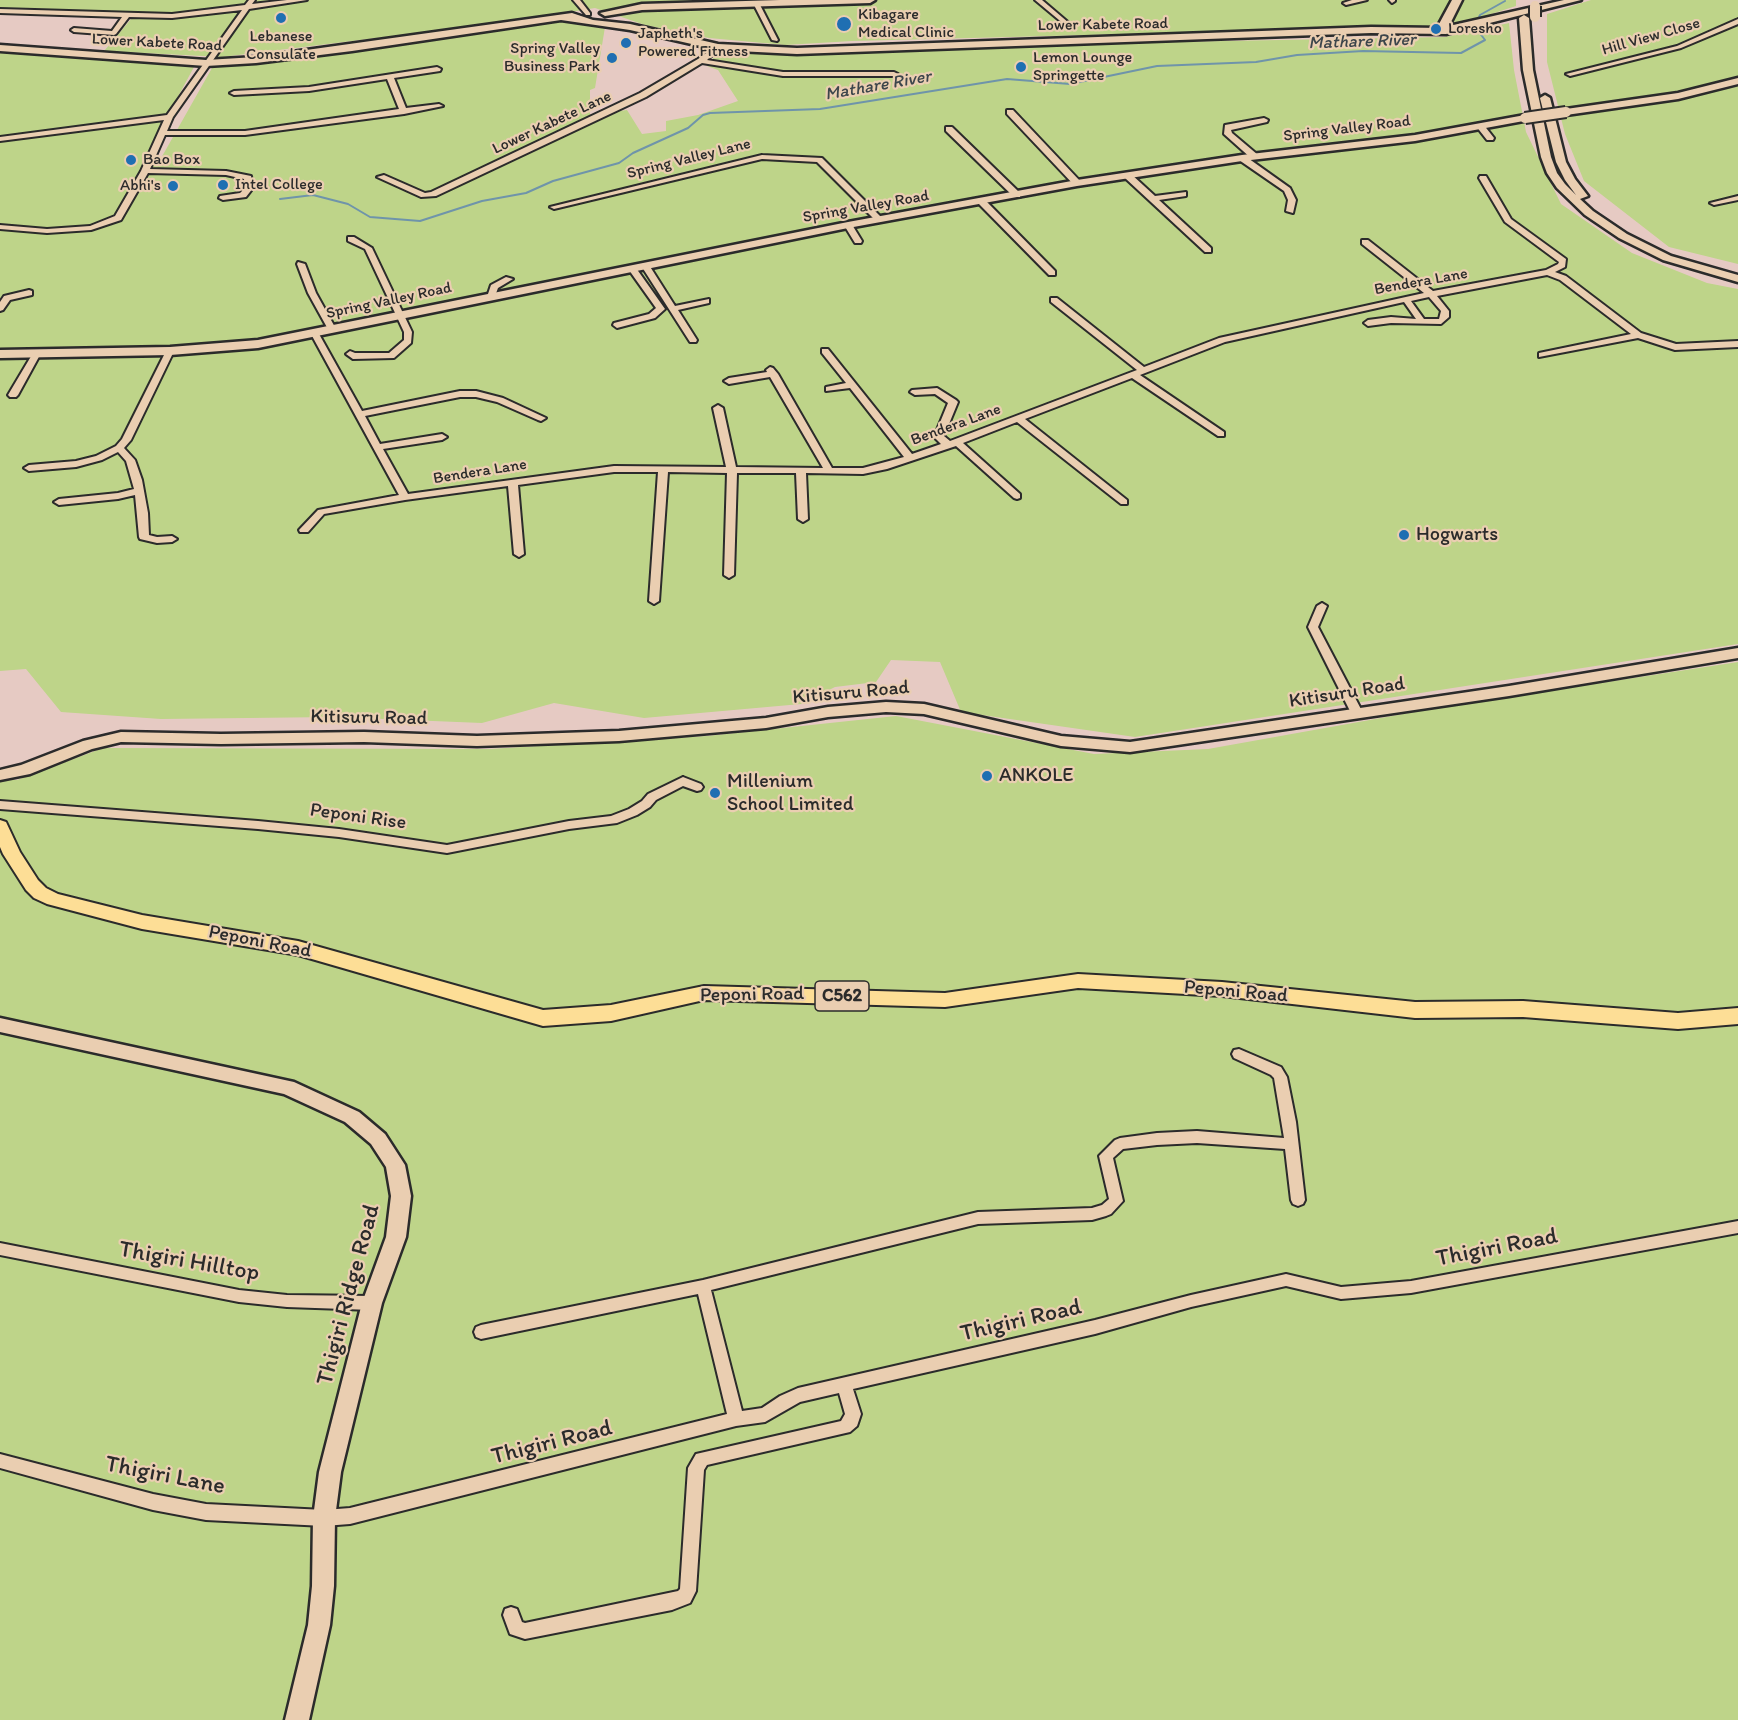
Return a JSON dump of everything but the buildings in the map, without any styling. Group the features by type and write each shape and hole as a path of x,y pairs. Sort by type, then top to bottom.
{"main road":[{"name":"Peponi Road","path":"0,826 12,854 32,885 40,893 53,899 142,922 298,948 543,1018 610,1013 704,993 945,1000 1078,981 1222,989 1415,1010 1523,1009 1678,1021 1738,1016"}],"street":[{"path":"0,227 47,231 91,228 118,218 145,171 169,117 252,0"},
{"path":"0,11 172,16 246,9 304,0"},
{"path":"576,0 586,16"},
{"path":"606,18 642,7 870,0"},
{"path":"1038,0 1067,24"},
{"path":"1346,3 1364,0"},
{"path":"1446,31 1444,24 1457,0"},
{"name":"Lower Kabete Road","path":"0,48 206,63 256,60 586,16 592,23 606,18 630,27 718,47 797,51 1371,30 1446,31 1576,0"},
{"path":"756,3 775,40"},
{"path":"1529,8 1540,80 1561,162 1570,180 1587,201 1626,230 1674,253 1738,273"},
{"path":"1529,8 1528,69 1546,158 1561,186 1589,213 1623,236 1667,258 1738,279"},
{"path":"74,30 114,33 127,14"},
{"name":"Hill View Close","path":"1570,74 1678,47 1738,21"},
{"name":"Lower Kabete Lane","path":"381,177 424,195 433,194 643,95 701,61 718,47"},
{"path":"701,61 783,74 894,74"},
{"path":"234,93 309,89 437,69"},
{"path":"390,78 404,112"},
{"name":"Spring Valley Road","path":"0,354 170,351 258,344 848,225 1077,183 1242,158 1415,138 1525,118 1678,96 1738,81"},
{"path":"163,133 245,133 439,106"},
{"path":"1010,112 1077,183"},
{"path":"0,139 169,117"},
{"path":"1255,157 1227,134 1227,130 1228,127 1264,120"},
{"path":"1480,126 1490,138"},
{"path":"949,129 1017,195"},
{"path":"812,149 820,158 819,160 880,220"},
{"name":"Spring Valley Lane","path":"554,207 749,158 819,160"},
{"path":"1242,158 1287,189 1292,200 1290,211"},
{"path":"145,171 226,173 248,178 249,188 243,195 223,198"},
{"path":"1128,176 1208,250"},
{"path":"1483,178 1509,220 1563,261 1558,268 1548,272"},
{"path":"1153,199 1182,194"},
{"path":"1714,203 1738,198"},
{"path":"982,202 1052,273"},
{"path":"848,225 858,241"},
{"path":"351,239 368,248 408,332 408,341 395,353 382,356 353,356 351,354"},
{"path":"1365,242 1432,295 1444,311 1445,317 1432,322 1391,320 1368,322"},
{"path":"301,264 312,293 332,329"},
{"path":"646,267 693,340"},
{"path":"617,325 652,315 661,309 633,270"},
{"path":"1548,272 1563,278 1638,334 1675,347 1738,344"},
{"name":"Bendera Lane","path":"304,530 321,512 405,497 586,471 863,471 953,443 1222,340 1406,299 1548,272"},
{"path":"491,297 494,287 509,279"},
{"path":"0,308 8,298 28,293"},
{"path":"1406,299 1422,322"},
{"path":"1054,300 1138,372 1221,434"},
{"path":"673,309 706,301"},
{"path":"315,334 405,497"},
{"path":"1542,355 1638,334"},
{"path":"29,468 75,464 99,458 119,448 126,440 170,351"},
{"path":"825,351 910,458"},
{"path":"13,395 37,353"},
{"path":"729,381 772,372 830,472"},
{"path":"829,389 853,385"},
{"path":"915,392 937,392 953,402 939,437 953,443 1017,496"},
{"path":"360,414 460,394 476,394 500,400 541,418"},
{"path":"717,408 732,472 729,575"},
{"path":"1018,418 1124,502"},
{"path":"378,447 442,437"},
{"path":"119,448 130,460 138,480 144,537 157,540 172,539"},
{"path":"654,601 663,471"},
{"path":"801,472 804,519"},
{"path":"513,482 519,554"},
{"path":"59,502 118,496 139,491"},
{"path":"1322,606 1313,627 1357,712"},
{"name":"Kitisuru Road","path":"0,775 24,770 88,746 121,737 221,739 364,737 489,741 619,736 766,723 828,712 907,707 1061,741 1130,747 1509,691 1738,653"},
{"name":"Peponi Rise","path":"0,805 258,825 339,833 447,849 569,825 613,820 633,812 646,804 652,796 682,781 697,787"},
{"name":"Thigiri Ridge Road","path":"0,1025 190,1068 287,1087 352,1117 378,1139 395,1165 401,1196 396,1237 387,1269 372,1303 330,1472 324,1518 323,1586 319,1625 297,1720"},
{"path":"1239,1054 1276,1071 1280,1077 1298,1200"},
{"path":"481,1332 703,1286 978,1218 1092,1214 1106,1210 1116,1201 1106,1155 1120,1144 1197,1137 1291,1144"},
{"name":"Thigiri Road","path":"324,1518 371,1512 736,1419 765,1415 784,1401 798,1395 1286,1280 1341,1293 1411,1287 1738,1227"},
{"name":"Thigiri Hilltop","path":"0,1249 239,1296 287,1301 372,1303"},
{"path":"703,1286 736,1419"},
{"path":"511,1616 516,1628 525,1631 672,1602 684,1597 688,1592 696,1468 702,1459 845,1427 852,1421 853,1414 844,1385"},
{"name":"Thigiri Lane","path":"0,1461 153,1502 206,1512 324,1518"}],"green space":[{"path":"0,0 248,0 243,8 179,14 0,9"},
{"path":"257,0 1516,0 1516,6 1451,27 1423,29 1328,29 852,41 785,45 709,38 645,25 595,8 515,21 222,57 104,51 132,18 170,19 248,11"},
{"path":"1591,0 1738,0 1738,264 1669,247 1584,181 1565,134 1547,62 1547,14"},
{"path":"554,18 605,27 595,88 590,90 590,115 627,110 642,134 666,131 666,121 698,115 738,101 718,70 707,66 720,49 754,53 1059,44 1445,37 1509,23 1514,70 1526,132 1561,204 1632,253 1707,283 1738,289 1738,644 1135,737 961,712 940,662 891,660 876,682 835,687 801,704 644,718 554,703 482,723 334,717 161,719 61,712 26,669 0,671 0,52 194,67 142,163 160,160 212,68"},
{"path":"1738,662 1738,1720 0,1720 0,778 17,780 103,748 489,749 707,736 896,716 1094,754 1208,749 1431,709"}],"waterway":[{"path":"1477,22 1480,15 1505,1"},
{"name":"Mathare River","path":"280,199 313,195 348,204 370,217 420,221 482,201 526,193 553,181 619,163 633,153 688,128 703,115 710,113 820,109 1007,79 1070,84 1157,66 1256,62 1297,55 1363,51 1461,53 1485,40 1476,28"}],"place":[{"name":"Lebanese Consulate","path":"281,18"},
{"name":"Kibagare Medical Clinic","path":"844,24"},
{"name":"Loresho","path":"1436,29"},
{"name":"Japheth's Powered Fitness","path":"626,43"},
{"name":"Spring Valley Business Park","path":"612,58"},
{"name":"Lemon Lounge Springette","path":"1021,67"},
{"name":"Bao Box","path":"131,160"},
{"name":"Intel College","path":"223,185"},
{"name":"Abhi's","path":"173,186"},
{"name":"Hogwarts","path":"1404,535"},
{"name":"ANKOLE","path":"987,776"},
{"name":"Millenium School Limited","path":"715,793"}]}
